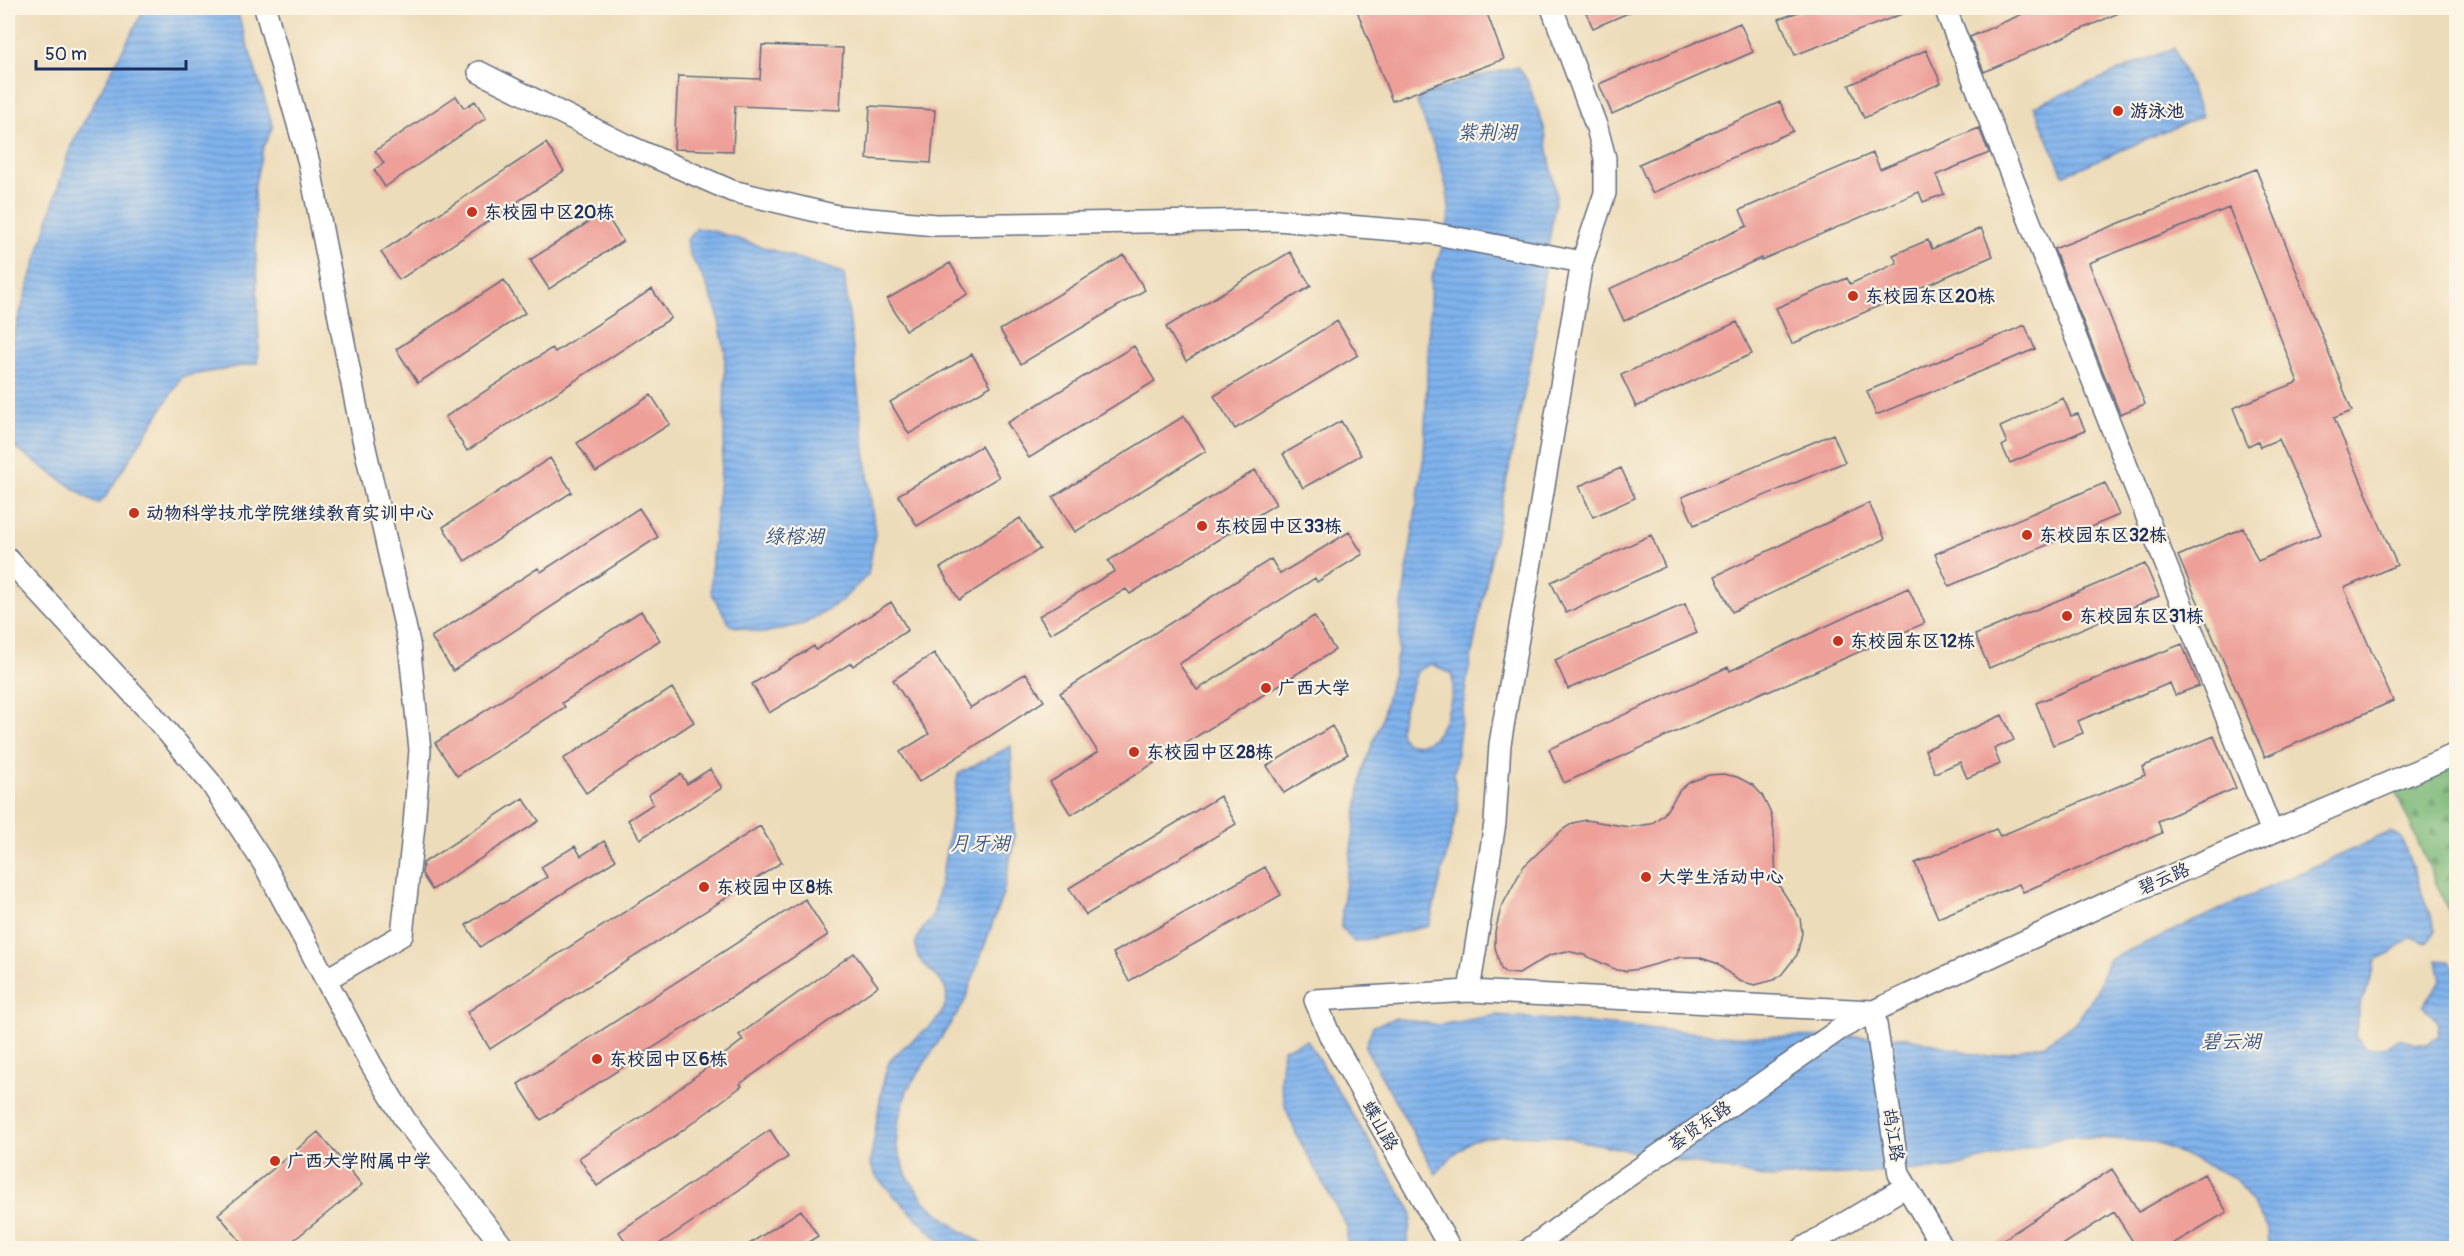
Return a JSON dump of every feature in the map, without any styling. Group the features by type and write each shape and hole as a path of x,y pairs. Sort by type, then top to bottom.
{"street":[{"path":"265,8 309,163 361,430 409,643 420,750 402,935 327,979"},
{"path":"1552,8 1597,128 1605,158 1605,193 1582,262 1500,744 1495,823 1469,991 1874,1011"},
{"path":"1945,8 2272,832"},
{"path":"479,72 622,143 732,191 837,216 936,225 1277,220 1431,233 1582,262"},
{"path":"8,560 151,713 210,782 264,864 371,1064 405,1120 504,1248"},
{"name":"碧云路","path":"1874,1011 2109,902 2457,754"},
{"name":"蝶山路","path":"1450,1248 1330,1036 1315,1000 1469,991"},
{"name":"荟贤东路","path":"1532,1248 1617,1184 1840,1029 1874,1011"},
{"name":"鸪江路","path":"1874,1011 1902,1181 1942,1248"},
{"path":"1803,1248 1902,1181"}],"green space":[{"path":"2456,760 2456,928 2394,788"}],"water":[{"path":"145,8 236,8 273,126 263,148 254,188 259,349 257,363 182,377 106,496 99,503 95,503 8,443 8,353 70,148"},
{"name":"游泳池","path":"2174,48 2202,116 2063,175 2034,106"},
{"name":"紫荆湖","path":"1518,67 1527,80 1544,127 1556,195 1532,354 1467,678 1454,775 1458,808 1429,926 1354,942 1341,927 1342,910 1363,769 1381,722 1398,652 1402,605 1424,455 1431,279 1443,244 1449,216 1445,181 1417,102 1422,96 1475,77","holes":["1431,664 1450,673 1452,696 1438,731 1429,741 1418,744 1408,743 1401,735 1400,729 1404,707 1417,671"]},
{"name":"绿榕湖","path":"697,228 713,231 844,273 875,534 868,575 840,602 804,624 763,633 730,625 711,592 712,557 724,440 725,352 718,315 706,283 690,255 686,241"},
{"name":"月牙湖","path":"1011,746 1014,840 1003,894 964,1003 907,1090 899,1118 896,1145 907,1176 926,1203 961,1231 991,1248 946,1248 877,1178 870,1163 881,1093 890,1061 937,1020 946,1002 947,993 944,986 923,964 916,945 919,935 935,908 958,774"},
{"name":"碧云湖","path":"2390,832 2401,837 2436,931 2427,943 2411,937 2389,954 2375,961 2369,986 2359,1005 2355,1037 2367,1049 2387,1046 2398,1039 2417,1044 2429,1044 2439,1035 2437,1021 2423,1006 2441,980 2437,960 2450,961 2456,973 2456,1248 2418,1246 2269,1248 2268,1229 2237,1179 2155,1142 2068,1136 1952,1168 1769,1178 1556,1136 1503,1135 1473,1140 1452,1156 1436,1174 1365,1047 1373,1026 1396,1018 1439,1025 1496,1015 1733,1036 1905,1037 1988,1057 2045,1044 2077,1021 2098,990 2108,960"},
{"path":"1307,1040 1412,1212 1406,1248 1347,1248 1347,1227 1297,1136 1285,1106 1280,1081 1283,1049"}],"building":[{"path":"1356,8 1485,8 1504,59 1392,101"},
{"path":"1584,8 1640,8 1593,28"},
{"path":"1810,8 1915,9 1795,55 1779,19"},
{"path":"2036,8 2130,8 1984,72 1970,37"},
{"path":"1740,23 1753,52 1612,114 1599,84"},
{"path":"762,45 843,48 840,110 735,106 733,151 674,149 678,76 760,79"},
{"path":"1926,50 1941,83 1864,118 1849,85"},
{"path":"456,96 464,108 475,101 486,118 385,187 374,170 384,163 375,151"},
{"path":"1780,102 1793,131 1652,193 1639,164"},
{"path":"870,106 935,110 931,163 867,159"},
{"path":"1979,128 1989,153 1936,175 1944,194 1923,202 1919,192 1761,260 1761,258 1624,321 1609,289 1747,226 1740,210 1873,153 1880,169"},
{"name":"东校园中区20栋","path":"546,143 564,171 399,280 381,252"},
{"path":"2256,169 2352,411 2334,418 2397,565 2344,588 2393,701 2265,757 2178,556 2243,528 2258,561 2321,534 2279,439 2260,447 2258,441 2248,446 2233,408 2298,382 2229,208 2089,263 2145,404 2120,414 2054,249"},
{"path":"604,212 623,241 549,289 530,260"},
{"name":"东校园东区20栋","path":"1981,228 1993,256 1792,344 1776,308 1847,278 1850,284 1897,263 1893,255 1928,240 1932,249"},
{"path":"1290,252 1311,286 1186,361 1166,327"},
{"path":"1124,255 1145,290 1021,364 1000,330"},
{"path":"950,263 968,294 906,330 887,299"},
{"path":"504,280 525,313 418,383 396,349"},
{"path":"652,289 671,318 467,451 445,417 552,348 555,352"},
{"path":"1337,321 1358,355 1235,429 1214,396"},
{"path":"1737,322 1752,354 1636,407 1621,375"},
{"path":"2025,325 2035,349 1876,415 1867,391"},
{"path":"1134,346 1155,381 1029,458 1007,423"},
{"path":"972,354 991,386 909,434 890,402"},
{"path":"651,395 670,424 596,472 577,443"},
{"path":"2063,398 2071,416 2078,414 2085,430 2010,463 2002,446 2007,443 2000,427"},
{"path":"1184,416 1206,451 1075,532 1053,497"},
{"path":"1341,421 1361,455 1303,488 1283,454"},
{"path":"1833,434 1845,462 1694,525 1682,497"},
{"path":"981,446 999,477 917,526 898,495"},
{"path":"550,458 572,492 465,561 443,527"},
{"path":"1621,468 1635,498 1593,517 1579,486"},
{"name":"东校园中区33栋","path":"1255,470 1276,504 1130,594 1126,589 1050,634 1039,616 1115,571 1108,561"},
{"name":"东校园东区32栋","path":"2105,483 2119,515 1949,586 1935,554"},
{"path":"1869,503 1885,539 1732,612 1715,576"},
{"path":"639,508 658,537 453,671 431,637 538,568 541,572"},
{"path":"1020,518 1040,549 959,600 940,568"},
{"path":"1349,532 1363,554 1317,582 1315,578 1179,664 1197,690 1314,616 1335,650 1071,815 1050,782 1098,752 1060,693 1271,559 1280,574"},
{"path":"1651,535 1665,567 1566,613 1551,582"},
{"name":"东校园东区31栋","path":"2145,564 2159,596 1989,668 1975,635"},
{"path":"1908,588 1925,623 1768,692 1767,690 1564,783 1549,749 1728,667 1730,671"},
{"path":"891,602 908,630 853,666 851,663 769,713 752,684 814,646 816,650"},
{"path":"1685,604 1697,633 1568,689 1555,660"},
{"path":"641,611 660,640 562,703 565,707 457,776 435,743"},
{"path":"2182,644 2199,686 2175,695 2170,683 2078,721 2083,733 2053,745 2036,703"},
{"path":"934,653 970,708 1026,673 1044,701 919,782 900,752 929,734 893,680"},
{"path":"672,688 694,722 586,793 563,759"},
{"path":"2002,715 2014,740 1994,749 2000,764 1967,778 1960,762 1935,773 1925,750"},
{"path":"1332,726 1348,754 1284,793 1267,766"},
{"path":"2214,736 2236,788 2158,821 2162,833 2023,892 2019,884 1938,918 1915,863 1996,829 2000,836 2145,775 2142,767"},
{"path":"710,769 722,788 640,839 628,820 653,804 648,795 681,774 687,784"},
{"name":"大学生活动中心","path":"1723,774 1737,777 1753,785 1762,795 1771,814 1776,881 1800,918 1802,933 1797,955 1782,974 1774,980 1755,985 1739,981 1716,963 1698,957 1681,957 1625,971 1567,951 1550,955 1519,974 1506,973 1501,969 1495,947 1495,932 1501,908 1523,867 1562,830 1573,823 1586,820 1629,827 1651,824 1664,814 1680,790 1690,782 1709,775"},
{"path":"1220,796 1236,824 1086,915 1069,888"},
{"path":"523,798 539,821 432,890 422,874 423,863"},
{"path":"760,826 782,862 490,1049 467,1012"},
{"path":"604,841 616,860 480,947 466,925 501,902 502,904 547,877 541,867 575,846 581,856"},
{"path":"1265,867 1281,895 1129,981 1113,953"},
{"path":"805,899 828,935 541,1120 518,1084"},
{"path":"854,953 878,986 740,1084 742,1086 675,1136 597,1186 579,1158 651,1110 743,1040 739,1035"},
{"path":"770,1130 788,1157 653,1248 630,1248 619,1232"},
{"path":"318,1132 362,1185 284,1248 246,1248 218,1214"},
{"path":"2112,1169 2139,1212 2204,1174 2227,1212 2166,1248 2137,1248 2114,1212 2058,1248 1990,1248"},
{"path":"801,1210 818,1236 799,1248 743,1248"}],"place":[{"name":"游泳池","path":"2118,111"},
{"name":"东校园中区20栋","path":"472,212"},
{"name":"东校园东区20栋","path":"1853,296"},
{"name":"动物科学技术学院继续教育实训中心","path":"134,513"},
{"name":"东校园中区33栋","path":"1202,526"},
{"name":"东校园东区32栋","path":"2027,535"},
{"name":"东校园东区31栋","path":"2067,616"},
{"name":"东校园东区12栋","path":"1838,641"},
{"name":"广西大学","path":"1266,688"},
{"name":"东校园中区28栋","path":"1134,752"},
{"name":"大学生活动中心","path":"1646,877"},
{"name":"东校园中区8栋","path":"704,887"},
{"name":"东校园中区6栋","path":"597,1059"},
{"name":"广西大学附属中学","path":"275,1161"}]}
